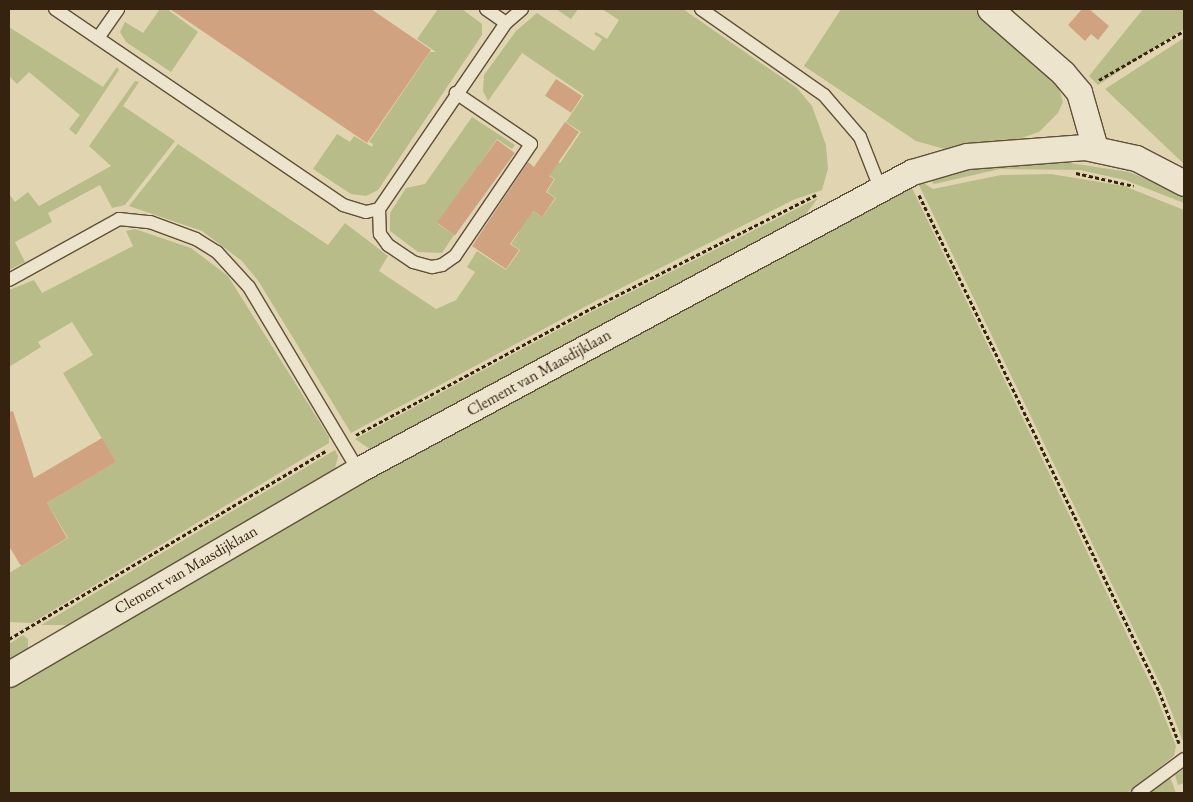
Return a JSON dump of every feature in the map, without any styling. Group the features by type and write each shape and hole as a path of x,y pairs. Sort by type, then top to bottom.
{"street":[{"path":"990,9 1063,73 1079,92 1095,148"},
{"name":"Clement van Maasdijklaan","path":"9,674 358,470 909,174 967,156 1058,147 1095,148 1136,158 1184,183"}],"lane":[{"path":"55,9 343,205 366,212 379,209"},
{"path":"98,38 118,9"},
{"path":"486,9 506,22"},
{"path":"456,93 531,144 455,256 442,265 432,266 413,262 388,245 380,234 379,209 456,93 506,22 522,9"},
{"path":"701,9 824,95 860,137 880,188"},
{"path":"9,280 119,219 150,222 196,238 217,252 249,287 358,470"},
{"path":"1138,793 1183,754"}],"path":[{"path":"1079,92 1184,31"},
{"path":"1070,173 1142,188"},
{"path":"909,174 1159,691 1183,754"},
{"path":"9,639 343,442 592,308 795,204 820,195"}],"green space":[{"path":"160,9 167,9 198,32 171,72 126,42 120,32 125,22 143,33"},
{"path":"438,9 462,9 482,24 482,35 378,190 366,196 351,194 313,169 337,134 350,142 354,136 372,147 373,144 369,142 430,52 436,52 417,39"},
{"path":"556,9 578,9 571,19"},
{"path":"602,9 683,9 797,88 812,106 826,145 828,169 822,190 793,200 590,304 351,433 259,282 242,261 202,231 129,206 178,144 328,245 345,223 388,256 379,271 436,309 456,300 475,272 467,267 477,251 506,270 520,250 511,244 519,232 500,218 513,199 542,217 556,198 547,192 555,179 535,166 544,152 560,163 581,132 566,122 584,95 522,53 488,101 483,91 484,75 516,31 537,13 594,51 602,39 594,34 596,32 607,39 619,20"},
{"path":"841,9 976,9 1057,82 1063,102 1058,113 1039,132 1015,140 948,150 916,141 804,66"},
{"path":"1143,9 1184,9 1184,29 1098,85 1089,76"},
{"path":"9,27 103,87 117,67 119,70 76,135 69,129 80,115 29,72 17,84 9,76"},
{"path":"1184,38 1184,164 1105,89"},
{"path":"135,81 139,82 123,106 175,141 125,205 112,208 100,185 48,213 52,222 15,242 25,262 9,270 9,194 15,202 28,192 39,206 111,166 89,146"},
{"path":"472,117 515,145 512,149 497,139 438,224 454,235 442,253 418,252 390,231 390,213 406,188 425,184"},
{"path":"1057,161 1129,172 1184,194 1184,203 1125,180 1080,170 1000,169 934,184 929,179 969,167"},
{"path":"1051,174 1124,186 1184,210 1184,744 1163,690 918,183 922,182 933,189 1001,175"},
{"path":"911,186 1155,693 1176,746 1174,756 1127,793 9,793 9,686 364,480"},
{"path":"818,198 802,219 370,449 355,439 593,311"},
{"path":"135,229 191,248 228,276 329,437 329,443 32,623 9,622 9,573 68,538 47,503 116,462 63,373 93,355 72,322 38,342 41,347 9,367 9,290 34,280 42,293 133,246 126,231"},
{"path":"335,450 338,456 335,469 71,625 41,625"},
{"path":"23,635 28,639 28,649 9,662 9,644"},
{"path":"1184,769 1184,783 1178,785 1175,775"},
{"path":"1170,777 1176,793 1151,793"}],"building":[{"path":"170,9 371,9 431,50 367,143"},
{"path":"1082,9 1089,9 1109,26 1098,40 1091,34 1085,41 1068,25"},
{"path":"556,79 582,96 571,113 545,96"},
{"path":"565,122 579,132 549,176 554,179 546,192 555,198 542,217 533,211 510,244 519,250 506,269 472,246 528,162 534,167"},
{"path":"497,140 515,153 455,235 437,223"},
{"path":"13,411 34,478 102,438 116,462 47,503 67,538 21,566 9,546 9,412"}]}
